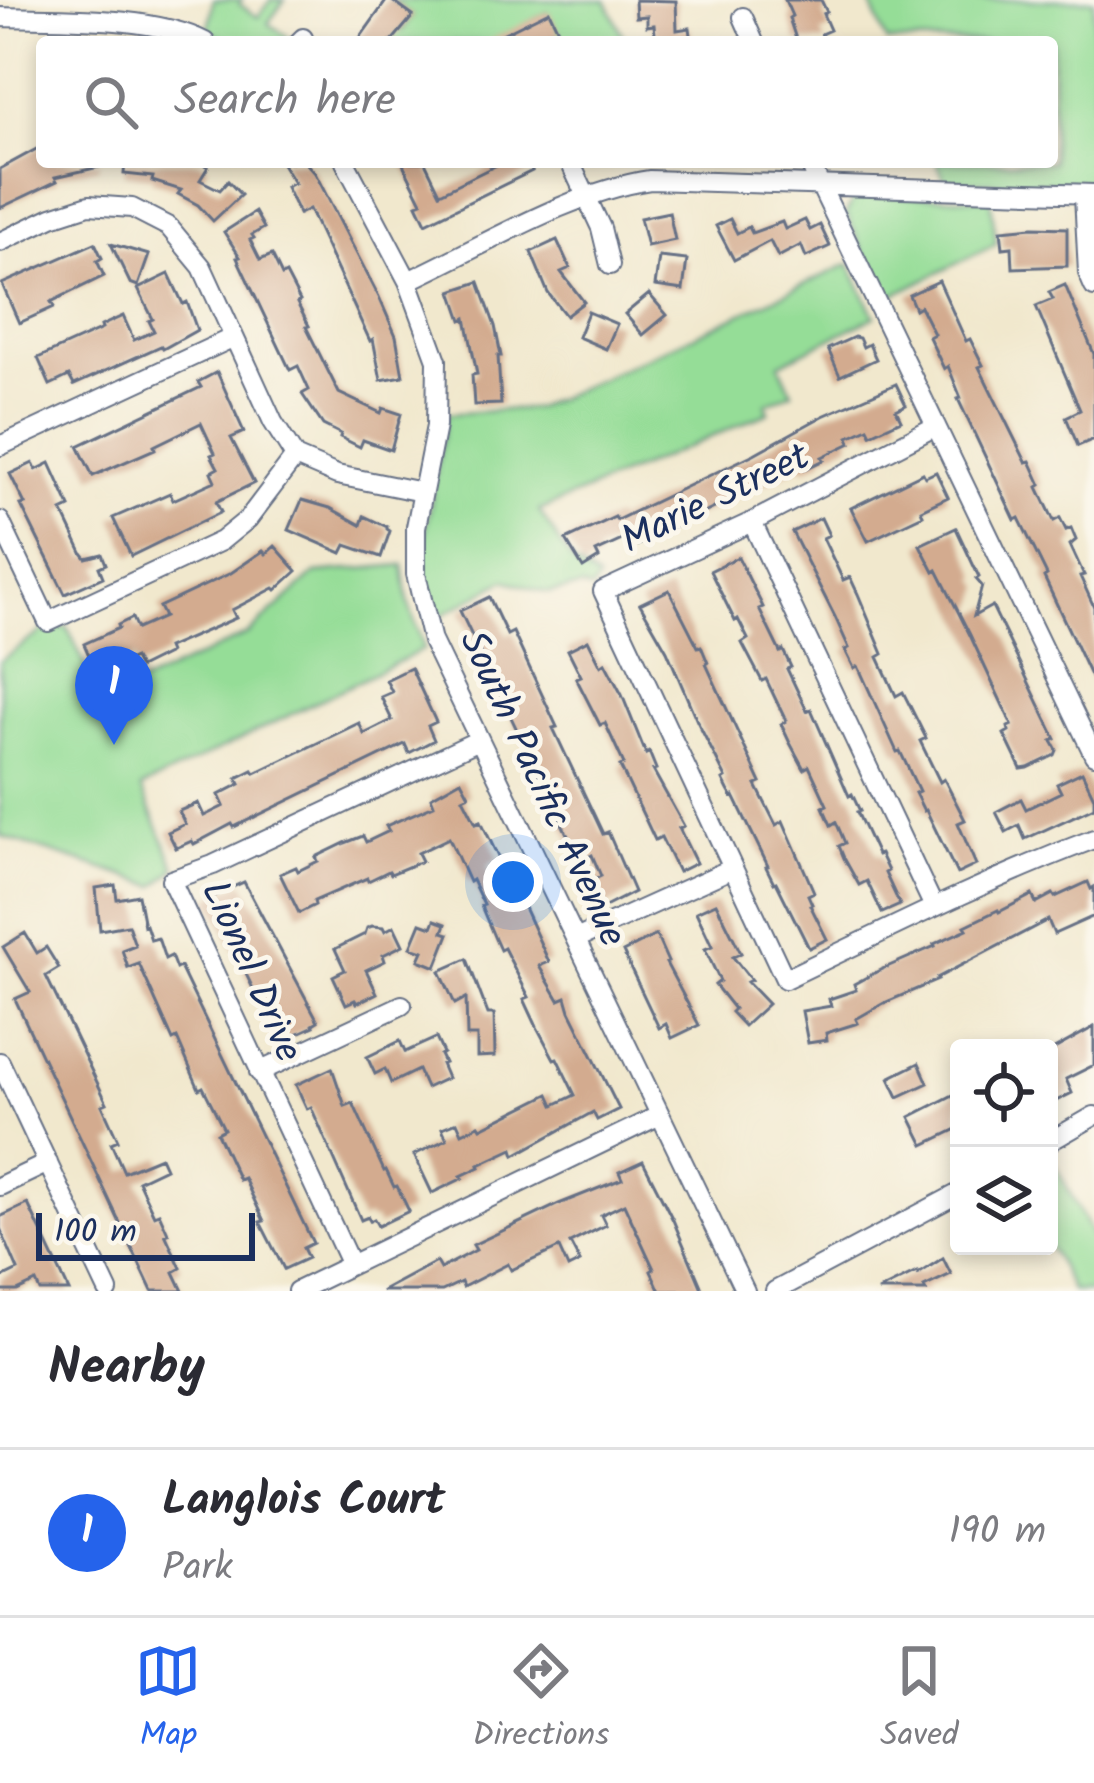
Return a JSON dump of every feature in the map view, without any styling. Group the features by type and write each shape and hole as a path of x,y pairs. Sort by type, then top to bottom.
{"street":[{"path":"0,17 107,20 194,36"},
{"path":"742,17 751,36"},
{"name":"South Pacific Avenue","path":"348,168 409,281 437,360 436,426 416,527 416,574 432,640 745,1291"},
{"path":"573,168 602,228 610,265"},
{"path":"812,168 1094,755"},
{"path":"409,281 586,196 650,179 1089,195 1088,273 1094,286"},
{"path":"0,242 89,205 132,208 169,226 202,267 273,422 295,457 338,475 422,491"},
{"path":"0,446 234,337"},
{"name":"Marie Street","path":"733,868 603,591 752,522 936,426"},
{"path":"0,521 48,622 221,541 248,519 295,457"},
{"path":"752,522 934,907"},
{"name":"Lionel Drive","path":"351,1265 171,880 213,865 479,740"},
{"path":"576,939 733,868 784,979 934,907 1094,839"},
{"path":"259,1072 402,1006"},
{"path":"0,1062 108,1291"},
{"path":"297,1291 660,1115"},
{"path":"1058,1137 1094,1116"},
{"path":"0,1186 48,1163"},
{"path":"775,1291 950,1198"}],"green space":[{"path":"213,0 241,0 239,4 258,17 271,0 285,0 268,23 287,36 219,36 208,31"},
{"path":"391,0 606,0 623,36 555,36 559,34 548,12 503,36 394,36 412,16"},
{"path":"869,0 1094,0 1094,184 945,181 940,168 1058,168 1058,36 884,36"},
{"path":"855,197 991,199 996,244 885,299 846,213"},
{"path":"849,264 875,316 779,364 792,392 766,404 769,412 539,511 572,562 598,580 592,590 582,587 548,593 505,580 435,619 426,584 424,542 447,414 536,408"},
{"path":"403,565 408,602 424,649 141,788 176,868 156,886 0,836 0,661 44,630 67,627 103,702 248,634 316,573"},
{"path":"1058,1170 1094,1239 1094,1291 1072,1291 1054,1255 1058,1255"}],"building":[{"path":"387,0 413,16 396,36 361,36"},
{"path":"635,0 676,1 677,30 690,28 691,36 646,36 655,34 654,25 647,26 647,16 636,17"},
{"path":"785,0 821,0 830,30 822,36 795,36"},
{"path":"549,11 560,34 556,36 498,36"},
{"path":"36,149 36,168 95,168 55,177 57,181 0,208 0,169"},
{"path":"124,168 207,168 200,180 220,190 228,181 241,195 213,221 178,194 181,190 152,181 153,177 124,174"},
{"path":"285,168 310,168 315,173 396,336 403,376 381,380 373,339 370,341 309,209 299,214 286,187 294,183"},
{"path":"405,168 428,168 440,193 491,168 532,171 426,223 417,204 422,202"},
{"path":"255,212 264,228 250,240 260,260 272,255 282,276 286,274 339,393 381,413 383,408 401,414 391,450 363,440 360,447 340,437 323,425 302,394 309,390 298,366 290,370 240,257 224,232"},
{"path":"669,212 675,240 647,246 640,218"},
{"path":"730,219 737,233 782,222 785,229 805,220 810,230 820,225 830,246 806,257 801,245 778,257 770,241 734,260 716,226"},
{"path":"1067,228 1067,266 1013,268 1012,247 1003,248 1001,230"},
{"path":"557,240 570,268 561,272 584,302 566,316 548,293 531,252"},
{"path":"95,243 104,276 19,323 2,284"},
{"path":"111,244 149,255 138,286 130,283"},
{"path":"659,257 687,260 683,290 655,286"},
{"path":"169,274 197,330 74,385 69,376 50,385 38,358 123,316 134,340 154,331 138,289"},
{"path":"939,281 1026,462 1030,461 1054,521 1060,518 1076,540 1070,545 1094,607 1094,684 1047,575 1019,518 1015,520 958,399 948,366 944,369 929,337 934,334 909,295"},
{"path":"479,282 501,356 501,404 474,405 472,375 477,374 466,318 462,320 452,291"},
{"path":"1065,285 1094,354 1094,439 1078,446 1066,417 1080,410 1036,306 1053,299 1049,292"},
{"path":"649,294 667,315 643,335 625,314"},
{"path":"588,312 617,324 606,349 578,337"},
{"path":"854,337 863,347 869,344 876,359 840,376 828,349"},
{"path":"217,372 244,432 231,438 254,483 216,502 221,512 131,556 113,518 170,493 173,500 215,481 211,472 218,468 211,455 215,453 201,423 93,476 78,446 201,387 198,382"},
{"path":"896,384 906,405 896,410 901,420 871,434 868,428 849,437 851,443 805,469 797,468 638,545 633,535 596,552 599,558 583,568 566,540 617,520"},
{"path":"33,463 36,470 50,463 70,507 62,511 82,553 86,558 102,554 106,564 99,567 103,577 65,594 10,474"},
{"path":"936,472 948,497 921,510 923,515 868,541 851,508 923,473 925,477"},
{"path":"302,500 361,525 364,516 387,527 390,531 381,557 346,545 342,553 289,530"},
{"path":"821,518 829,535 823,538 843,580 850,577 858,594 896,696 903,692 926,738 920,741 965,820 958,823 976,865 957,874 792,532"},
{"path":"956,528 982,586 974,616 992,606 1056,739 1052,741 1055,755 1028,768 1021,769 1004,734 1012,725 937,570 934,572 920,545"},
{"path":"275,546 297,571 276,590 232,610 236,618 167,648 169,653 139,668 134,658 107,670 100,656 91,660 84,644 132,618 137,629 164,617 159,607"},
{"path":"738,557 807,711 811,709 888,871 900,905 882,913 867,881 859,885 844,858 839,846 845,843 836,822 831,825 809,766 804,769 789,741 781,724 786,721 766,679 762,681 742,643 748,639 710,571"},
{"path":"669,590 701,646 761,783 756,785 776,825 783,821 814,892 808,895 810,905 827,939 809,948 640,604"},
{"path":"489,597 507,635 513,632 557,727 553,728 634,892 603,908 587,883 601,876 592,855 580,861 460,611"},
{"path":"588,640 622,695 653,770 684,826 679,828 696,863 678,872 661,837 655,840 605,723 600,725 576,678 581,676 568,650"},
{"path":"411,668 436,722 428,726 434,740 409,753 405,744 234,827 176,848 168,832 185,824 179,811 198,803 204,816 224,806 219,795 240,784 237,778 359,723 364,734 392,720 381,697 392,692 386,680"},
{"path":"1082,772 1094,807 1025,839 1019,825 1006,832 996,812 1021,799 1026,809 1061,792 1057,784"},
{"path":"461,780 469,795 463,798 476,823 481,821 499,859 487,866 497,886 507,882 512,892 516,890 549,962 539,966 559,1000 566,997 619,1109 597,1120 593,1112 515,1155 513,1149 479,1165 432,1193 414,1155 447,1139 442,1128 457,1122 462,1133 549,1094 554,1105 575,1095 537,1027 524,999 529,997 504,948 500,950 484,905 449,838 418,853 422,861 367,878 314,901 315,905 299,913 280,874 296,867 298,871 345,843 363,836 366,842 389,831 386,826 434,805 431,797"},
{"path":"244,882 318,1021 279,1042 209,898"},
{"path":"1088,882 1094,887 1094,916 1054,934 1048,920 938,980 884,1003 856,1019 858,1023 826,1033 827,1040 808,1043 802,1011 831,1006 829,999 856,990 854,984 998,910 1032,895 1036,903"},
{"path":"115,885 117,899 138,895 151,940 158,938 165,959 171,956 176,969 180,967 313,1243 303,1248 308,1258 284,1269 244,1178 239,1180 217,1133 224,1129 203,1087 199,1089 177,1038 173,1040 139,964 128,968 122,950 135,945 128,925 100,930 96,888"},
{"path":"716,903 741,953 733,957 751,980 747,982 768,1004 744,1026 715,985 720,981 705,949 712,946 696,912"},
{"path":"435,920 446,924 443,932 449,934 436,967 419,960 423,951 411,947 421,923 432,927"},
{"path":"372,926 385,931 394,926 403,945 366,970 377,993 346,1004 333,976 345,970 335,949"},
{"path":"25,933 37,953 46,947 59,968 46,976 107,1103 102,1105 118,1140 111,1143 124,1172 160,1157 165,1168 138,1181 168,1233 181,1268 174,1272 183,1291 152,1291 15,999 30,992 3,947"},
{"path":"656,935 699,1025 672,1038 666,1024 659,1028 623,952"},
{"path":"467,959 488,1014 494,1014 495,1056 477,1057 477,1036 467,1036 466,998 455,1004 440,971"},
{"path":"1094,1027 1094,1065 1066,1079 1072,1093 1058,1100 1058,1047"},
{"path":"436,1038 447,1078 426,1088 418,1070 391,1083 385,1069 375,1074 367,1057 400,1041 405,1052"},
{"path":"919,1063 928,1083 898,1097 889,1078"},
{"path":"332,1068 345,1106 353,1103 384,1171 409,1211 378,1226 374,1219 361,1220 311,1107 307,1109 296,1085"},
{"path":"950,1097 950,1132 924,1145 910,1117"},
{"path":"643,1161 703,1291 660,1291 624,1204 601,1215 606,1225 570,1243 580,1262 568,1268 559,1248 511,1270 508,1264 463,1287 461,1282 442,1291 382,1291 436,1262 440,1269 476,1250 473,1245 622,1179 619,1172"},
{"path":"28,1204 69,1291 40,1291 36,1282 17,1291 0,1291 0,1279 18,1270 0,1217"},
{"path":"943,1258 951,1274 924,1287 926,1291 878,1291 918,1274"}],"place":[{"name":"Langlois Court","path":"114,745"}]}
